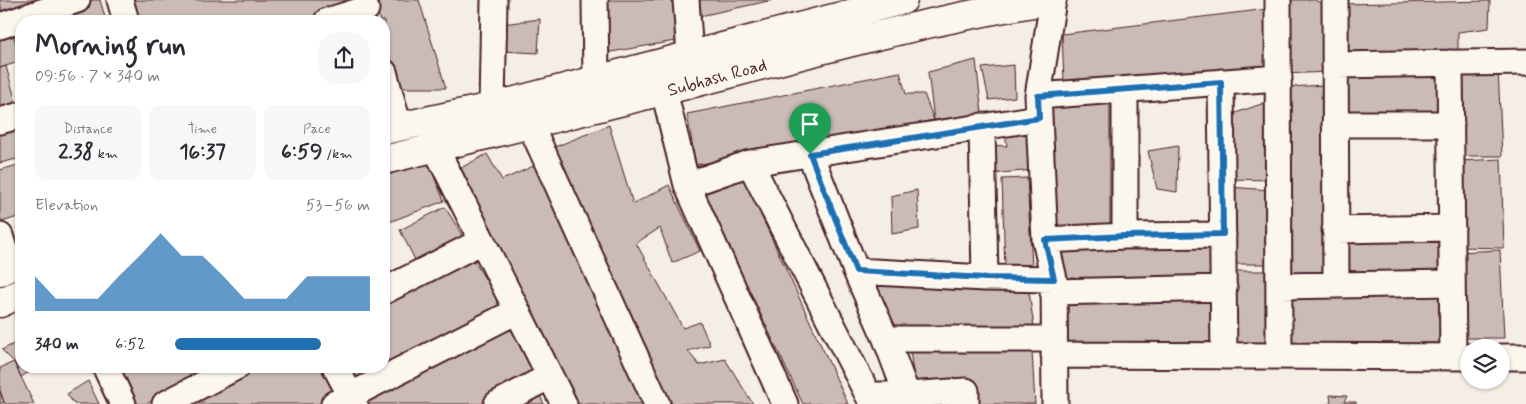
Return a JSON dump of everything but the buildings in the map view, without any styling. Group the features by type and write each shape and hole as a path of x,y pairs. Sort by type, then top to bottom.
{"street":[{"path":"33,15 77,0"},
{"path":"120,0 124,15"},
{"path":"492,107 494,0"},
{"path":"595,0 596,80"},
{"path":"686,0 690,55"},
{"name":"Subhash Road","path":"391,128 492,107 904,0"},
{"path":"1053,0 1038,107 1045,240 1053,285 1055,404"},
{"name":"Subhash Road","path":"390,158 867,39 1004,7 1053,0"},
{"path":"1278,0 1279,356"},
{"path":"1334,0 1336,285"},
{"path":"349,15 367,10"},
{"path":"0,26 15,21"},
{"path":"1335,65 1526,62"},
{"path":"1450,63 1452,283 1460,349"},
{"path":"687,185 750,163 982,126 1038,107 1125,90 1278,78"},
{"path":"1221,82 1224,356"},
{"path":"1125,90 1125,236"},
{"path":"664,91 687,185 785,404"},
{"path":"0,121 15,117"},
{"path":"530,124 657,404"},
{"path":"1335,124 1451,124"},
{"path":"982,126 986,278"},
{"path":"435,147 564,404"},
{"path":"810,154 856,271 886,338 907,395"},
{"path":"750,163 868,395 907,395 966,391 966,404"},
{"path":"1336,230 1452,228"},
{"path":"1045,240 1223,234"},
{"path":"0,236 10,266"},
{"path":"390,288 482,241"},
{"path":"856,271 986,278 1053,285 1224,288"},
{"path":"1279,286 1452,283"},
{"path":"0,303 15,296"},
{"path":"337,373 346,401 517,311"},
{"path":"886,338 1224,356 1460,357"},
{"path":"1510,357 1526,357"},
{"path":"108,373 123,404"},
{"path":"165,404 225,373"},
{"path":"497,404 550,376"}],"route":[{"path":"1221,82 1223,234 1045,240 1054,279 986,278 856,271 810,154 1039,118 1038,96 1221,82"}]}
